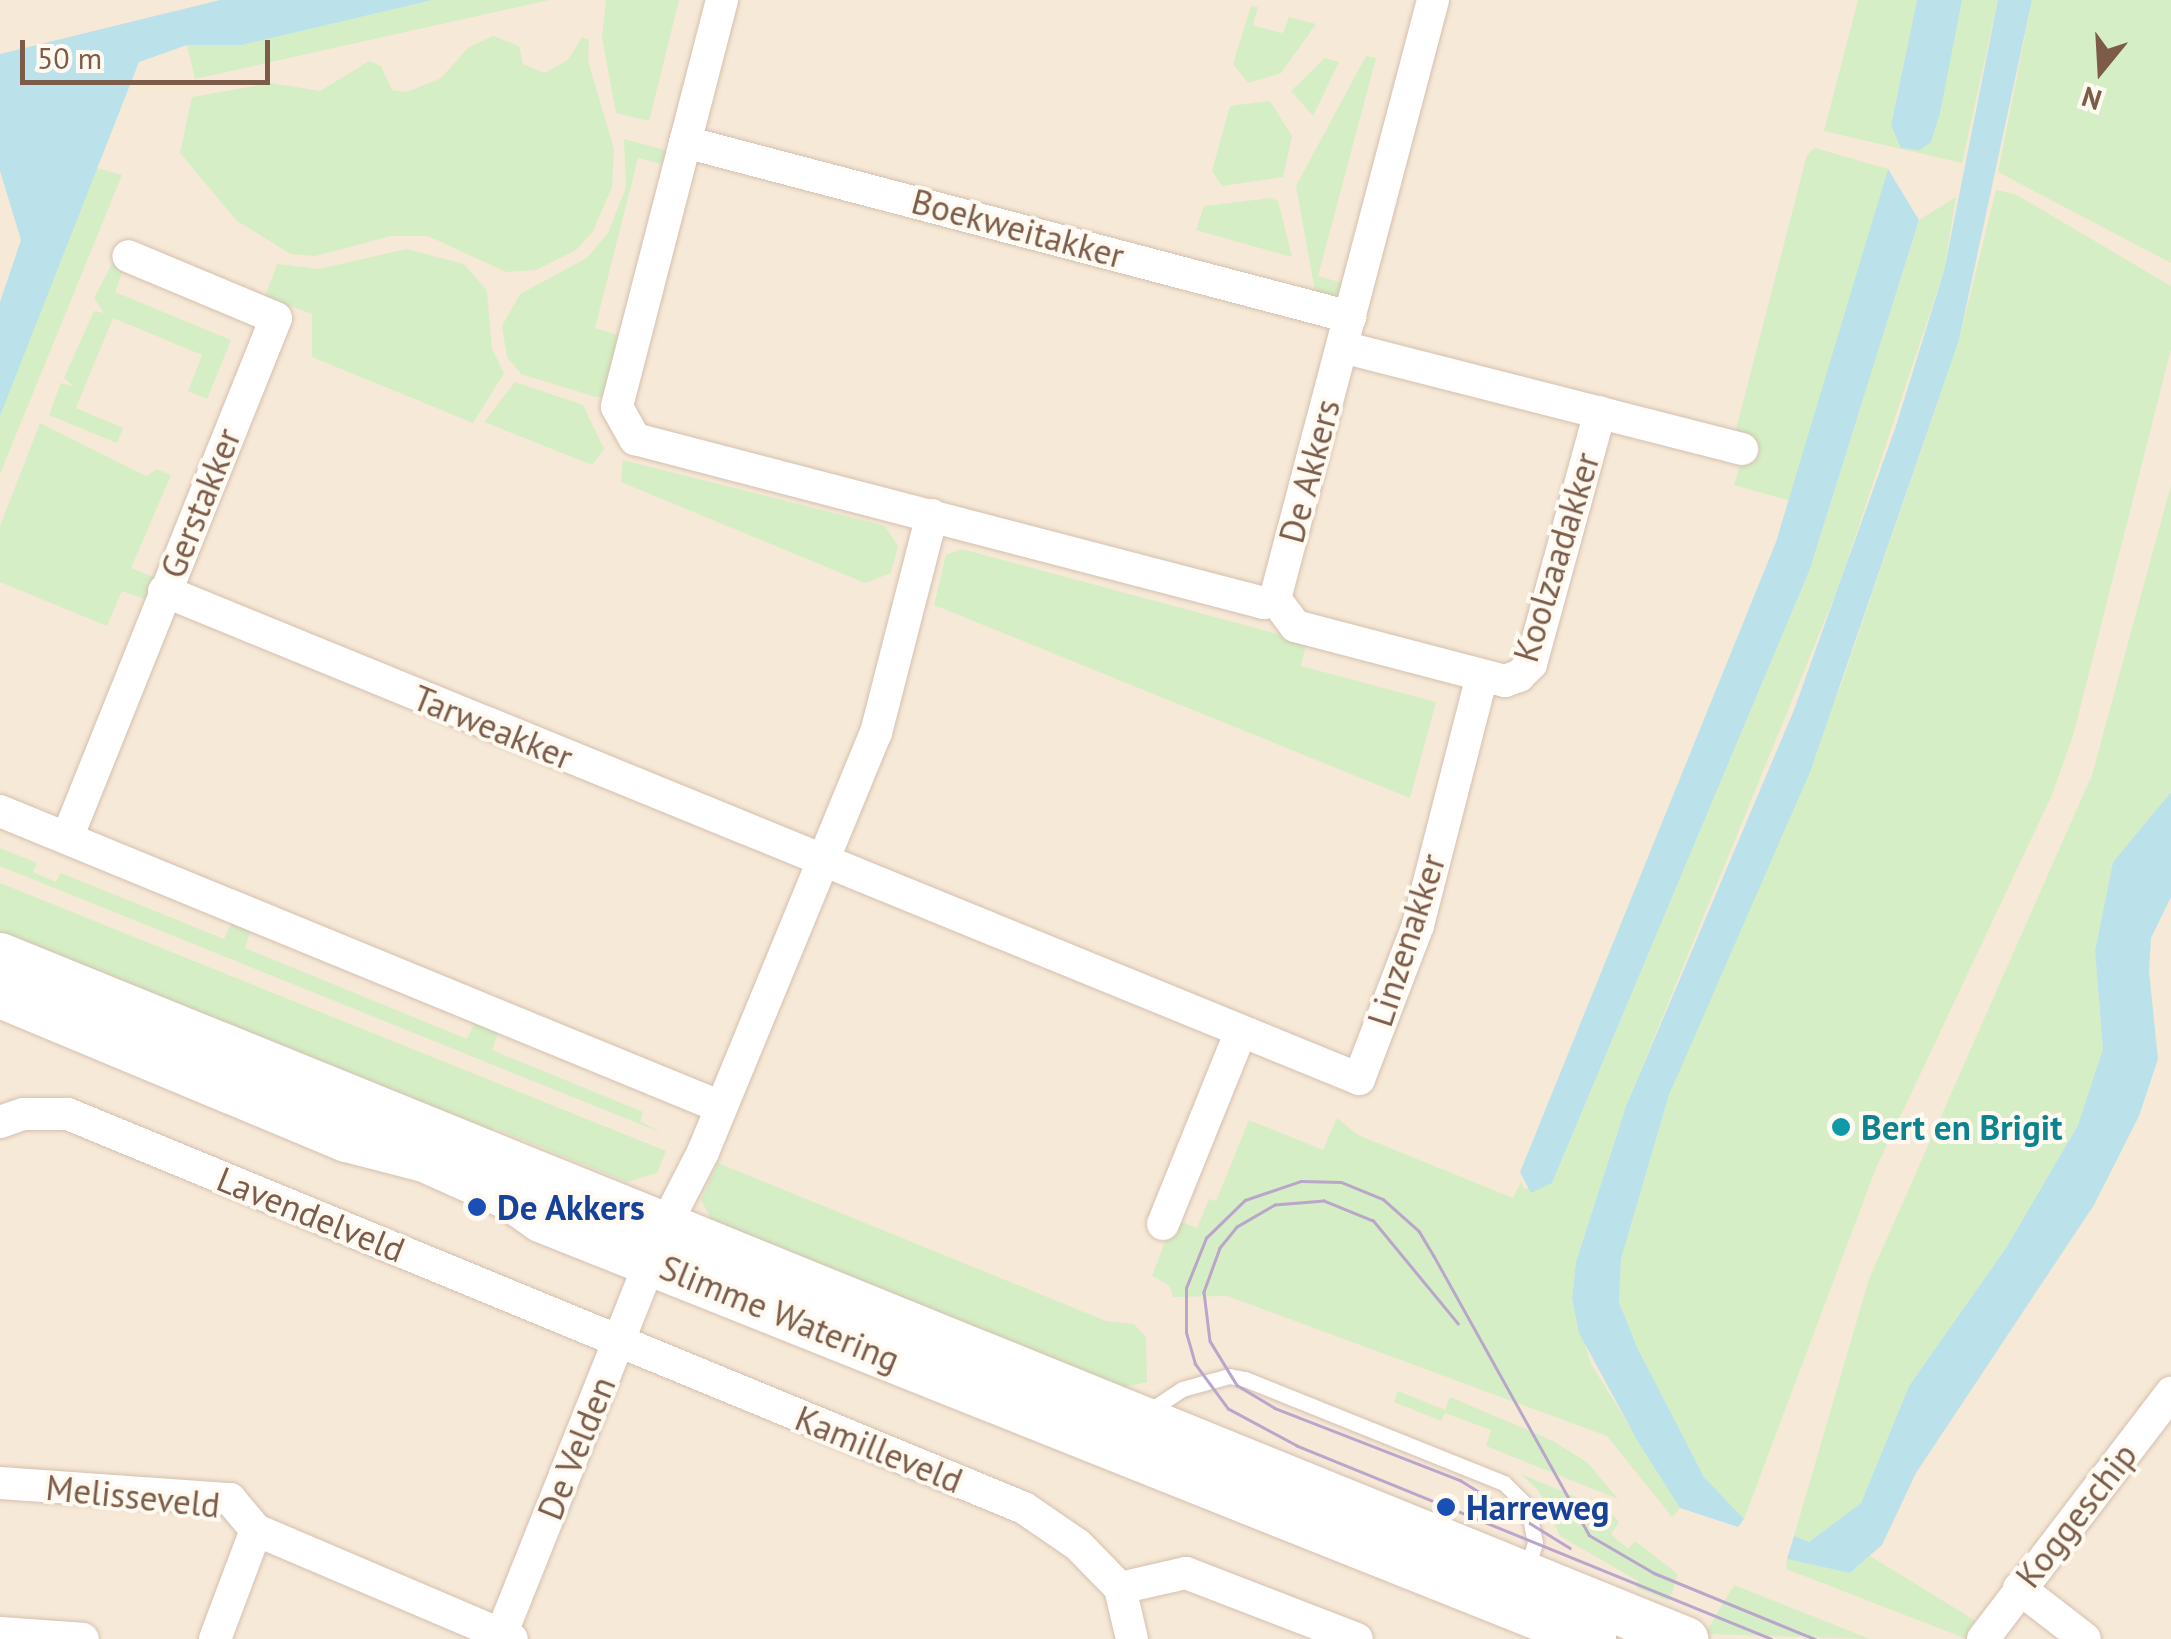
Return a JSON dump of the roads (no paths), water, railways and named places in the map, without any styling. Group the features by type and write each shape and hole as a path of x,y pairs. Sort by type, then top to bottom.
{"street":[{"path":"722,0 616,407 634,439 1264,603 1275,599"},
{"name":"De Akkers","path":"1275,599 1433,0"},
{"name":"Boekweitakker","path":"685,142 1346,332"},
{"name":"Gerstakker","path":"67,838 276,318 128,256"},
{"name":"Koolzaadakker","path":"1346,332 1600,412 1742,450"},
{"name":"Koolzaadakker","path":"1275,599 1294,626 1506,681 1531,664 1600,412"},
{"path":"658,1243 721,1107 876,733 932,515"},
{"name":"Tarweakker","path":"164,592 822,862"},
{"name":"Linzenakker","path":"822,862 1359,1080 1418,926 1482,676"},
{"path":"0,810 721,1107"},
{"name":"Slimme Watering","path":"0,956 658,1243 1516,1589 1685,1639"},
{"name":"Slimme Watering","path":"0,994 346,1139 424,1159 497,1191 540,1219 658,1243 1142,1418 1516,1589 1594,1639"},
{"path":"1163,1224 1240,1033"},
{"name":"Lavendelveld","path":"0,1122 23,1114 68,1114 619,1341"},
{"name":"De Velden","path":"256,1530 506,1637 658,1243"},
{"name":"Kamilleveld","path":"619,1341 1024,1508 1078,1546 1120,1588"},
{"name":"Koggeschip","path":"1983,1639 2171,1394"},
{"name":"Melisseveld","path":"0,1483 230,1499 256,1530"},
{"path":"215,1639 256,1530"},
{"path":"1132,1639 1120,1588 1186,1573 1357,1639"},
{"path":"2019,1588 2085,1639"},
{"path":"0,1633 83,1639"}],"lane":[{"path":"1142,1418 1182,1389 1229,1376 1504,1483 1520,1494 1532,1521 1535,1543 1516,1589"}],"water":[{"path":"220,0 432,0 241,45 187,45 139,62 0,416 0,302 21,240 0,171 0,54"},
{"path":"1917,0 1962,0 1940,113 1931,142 1920,150 1901,148 1891,125"},
{"path":"1998,0 2032,0 1959,340 1810,772 1669,1095 1621,1259 1619,1302 1637,1347 1704,1477 1744,1519 1738,1527 1680,1508 1637,1440 1579,1333 1572,1298 1576,1262 1626,1106 1794,710 1896,426 1944,271"},
{"path":"1888,169 1919,220 1810,569 1552,1183 1531,1193 1520,1172 1776,542"},
{"path":"2171,792 2171,897 2151,938 2149,971 2158,1059 2139,1116 2094,1205 1916,1473 1882,1545 1850,1573 1787,1559 1794,1536 1809,1542 1861,1503 1909,1386 2006,1248 2078,1125 2103,1049 2095,951 2113,862"}],"tram line":[{"path":"1771,1639 1297,1446 1228,1409 1195,1364 1186,1333 1186,1288 1206,1238 1245,1200 1301,1181 1341,1182 1383,1199 1419,1231 1589,1535 1654,1573 1815,1639"},
{"path":"1458,1324 1373,1221 1324,1201 1275,1205 1237,1227 1220,1248 1204,1292 1210,1341 1237,1385 1275,1408 1460,1480 1570,1548"}],"place":[{"name":"Bert en Brigit","path":"1841,1127"},
{"name":"De Akkers","path":"477,1207"},
{"name":"Harreweg","path":"1446,1507"}]}
